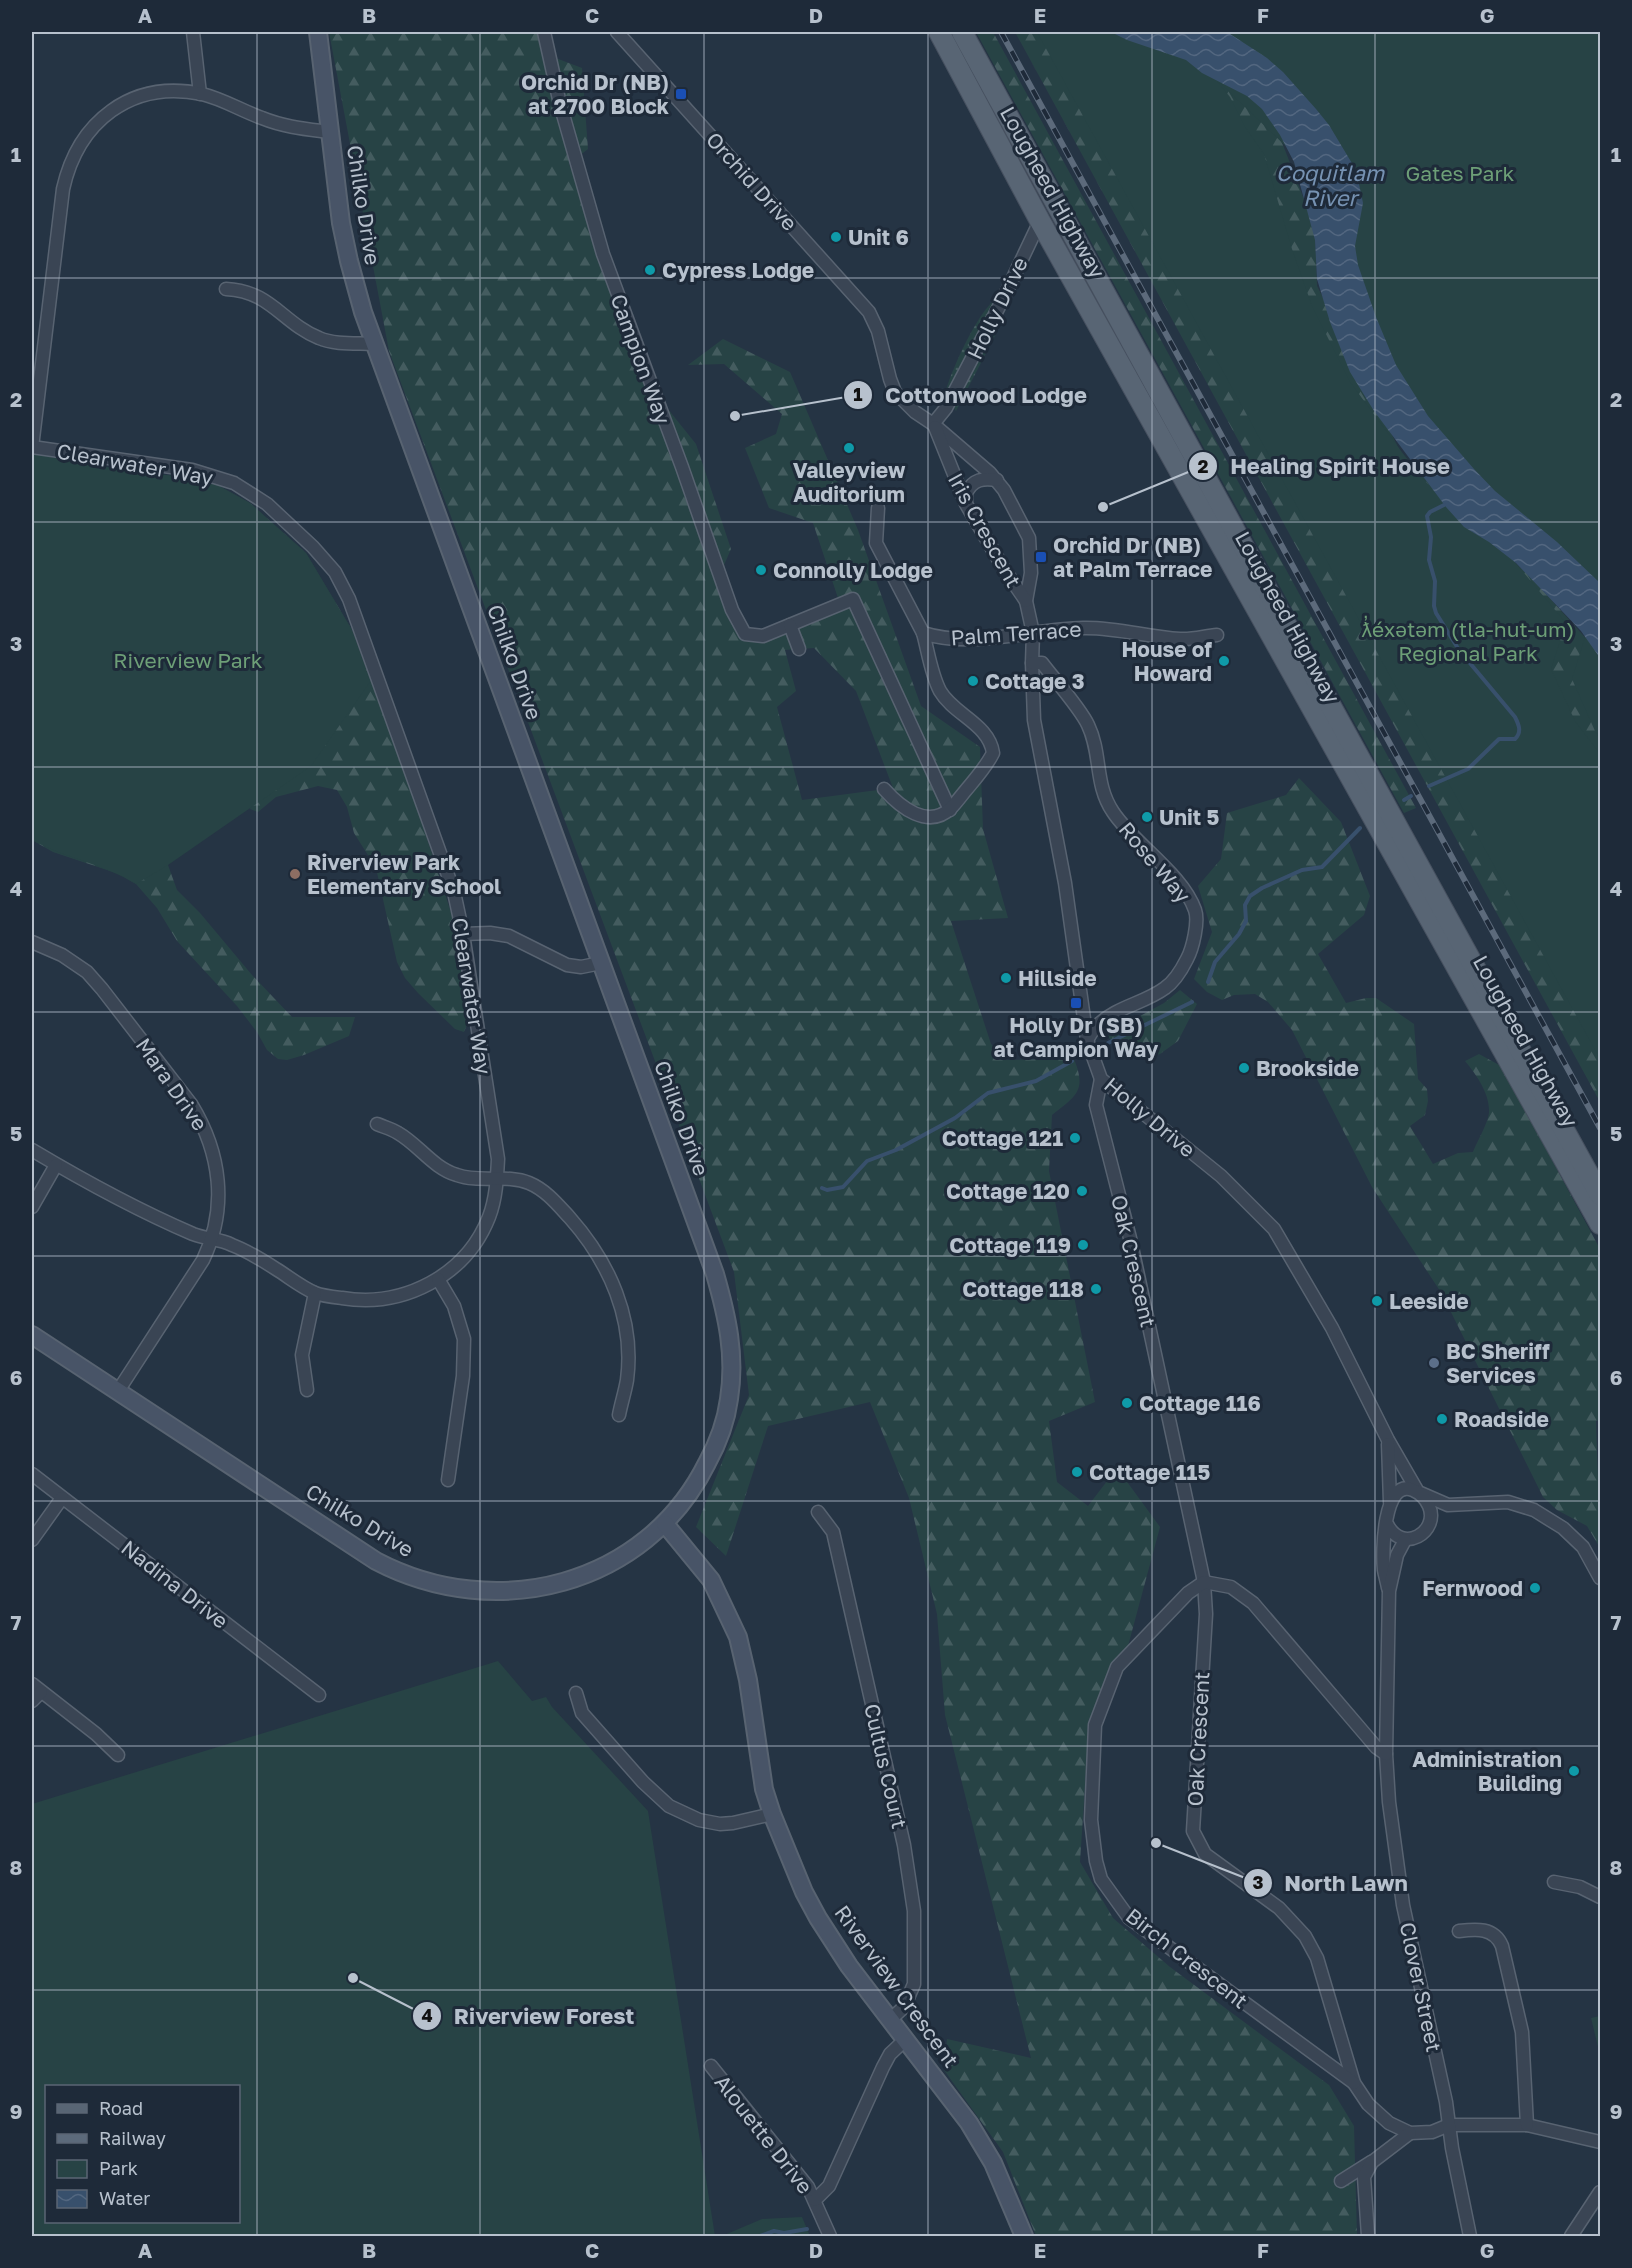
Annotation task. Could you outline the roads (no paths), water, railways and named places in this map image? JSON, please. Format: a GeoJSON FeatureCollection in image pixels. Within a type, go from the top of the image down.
{"type":"FeatureCollection","features":[{"type":"Feature","properties":{"kind":"main road","name":"Lougheed Highway"},"geometry":{"type":"LineString","coordinates":[[939,32],[1040,222],[1600,1224]]}},
{"type":"Feature","properties":{"kind":"main road","name":"Lougheed Highway"},"geometry":{"type":"LineString","coordinates":[[963,32],[1600,1195]]}},
{"type":"Feature","properties":{"kind":"street"},"geometry":{"type":"LineString","coordinates":[[194,32],[200,94]]}},
{"type":"Feature","properties":{"kind":"street","name":"Chilko Drive"},"geometry":{"type":"LineString","coordinates":[[32,1335],[364,1554],[389,1568],[433,1584],[454,1588],[489,1592],[516,1591],[556,1584],[590,1573],[615,1561],[639,1546],[665,1524],[688,1497],[701,1477],[719,1439],[730,1388],[732,1355],[730,1330],[715,1274],[374,344],[349,261],[341,223],[318,32]]}},
{"type":"Feature","properties":{"kind":"street","name":"Campion Way"},"geometry":{"type":"LineString","coordinates":[[544,32],[561,104],[603,254],[732,610],[745,634],[763,636],[853,599],[950,810]]}},
{"type":"Feature","properties":{"kind":"street","name":"Orchid Drive"},"geometry":{"type":"LineString","coordinates":[[617,32],[869,312],[878,331],[895,392],[915,412],[933,424]]}},
{"type":"Feature","properties":{"kind":"street"},"geometry":{"type":"LineString","coordinates":[[32,447],[63,189],[71,159],[90,129],[106,114],[128,100],[162,92],[178,91],[200,94],[281,125],[329,132]]}},
{"type":"Feature","properties":{"kind":"street","name":"Holly Drive"},"geometry":{"type":"LineString","coordinates":[[933,424],[946,408],[1040,222]]}},
{"type":"Feature","properties":{"kind":"street"},"geometry":{"type":"LineString","coordinates":[[226,289],[247,292],[259,297],[318,338],[334,342],[374,344]]}},
{"type":"Feature","properties":{"kind":"street","name":"Iris Crescent"},"geometry":{"type":"LineString","coordinates":[[933,424],[997,480],[1029,538],[1030,573],[1026,601],[1033,633]]}},
{"type":"Feature","properties":{"kind":"street","name":"Iris Crescent"},"geometry":{"type":"LineString","coordinates":[[933,424],[966,504],[1004,569],[1026,601]]}},
{"type":"Feature","properties":{"kind":"street","name":"Clearwater Way"},"geometry":{"type":"LineString","coordinates":[[32,447],[192,470],[222,478],[255,494],[329,564],[349,599],[454,892],[496,1137],[494,1203],[478,1239],[463,1259],[438,1279],[413,1291],[381,1299],[358,1300],[315,1293],[244,1250],[194,1234],[127,1204],[32,1150]]}},
{"type":"Feature","properties":{"kind":"street"},"geometry":{"type":"LineString","coordinates":[[966,504],[966,493],[975,481],[986,478],[997,480]]}},
{"type":"Feature","properties":{"kind":"street"},"geometry":{"type":"LineString","coordinates":[[878,508],[875,526],[876,543],[923,633]]}},
{"type":"Feature","properties":{"kind":"street"},"geometry":{"type":"LineString","coordinates":[[1004,569],[1013,574],[1021,570],[1029,557]]}},
{"type":"Feature","properties":{"kind":"street"},"geometry":{"type":"LineString","coordinates":[[790,625],[799,649]]}},
{"type":"Feature","properties":{"kind":"street","name":"Palm Terrace"},"geometry":{"type":"LineString","coordinates":[[923,633],[938,638],[961,638],[1082,628],[1114,629],[1181,639],[1216,635]]}},
{"type":"Feature","properties":{"kind":"street","name":"Palm Terrace"},"geometry":{"type":"LineString","coordinates":[[923,633],[941,692],[988,736],[992,744],[993,753],[986,767],[950,810]]}},
{"type":"Feature","properties":{"kind":"street","name":"Holly Drive"},"geometry":{"type":"LineString","coordinates":[[1033,633],[1034,720],[1065,884],[1087,1040],[1101,1079],[1221,1176],[1274,1229],[1332,1328],[1388,1440],[1418,1492]]}},
{"type":"Feature","properties":{"kind":"street","name":"Rose Way"},"geometry":{"type":"LineString","coordinates":[[1032,663],[1042,663],[1088,724],[1096,752],[1101,789],[1114,814],[1182,887],[1196,911],[1194,938],[1189,956],[1178,975],[1167,987],[1097,1025],[1087,1040]]}},
{"type":"Feature","properties":{"kind":"street"},"geometry":{"type":"LineString","coordinates":[[884,789],[898,804],[925,818],[937,817],[950,810]]}},
{"type":"Feature","properties":{"kind":"street"},"geometry":{"type":"LineString","coordinates":[[463,934],[490,933],[508,936],[567,965],[581,967],[601,963]]}},
{"type":"Feature","properties":{"kind":"street","name":"Mara Drive"},"geometry":{"type":"LineString","coordinates":[[32,942],[72,960],[94,980],[200,1117],[212,1147],[217,1170],[218,1202],[212,1239],[203,1260],[117,1391]]}},
{"type":"Feature","properties":{"kind":"street","name":"Oak Crescent"},"geometry":{"type":"LineString","coordinates":[[1101,1079],[1096,1105],[1130,1238],[1204,1582],[1206,1614],[1193,1831],[1205,1854],[1279,1908],[1305,1936],[1317,1958],[1354,2083],[1368,2104],[1389,2123],[1410,2133]]}},
{"type":"Feature","properties":{"kind":"street"},"geometry":{"type":"LineString","coordinates":[[377,1124],[398,1133],[447,1171],[464,1177],[522,1181],[543,1191],[588,1238],[609,1272],[621,1309],[628,1359],[627,1380],[619,1415]]}},
{"type":"Feature","properties":{"kind":"street"},"geometry":{"type":"LineString","coordinates":[[32,1207],[56,1165]]}},
{"type":"Feature","properties":{"kind":"street"},"geometry":{"type":"LineString","coordinates":[[438,1279],[454,1306],[464,1339],[463,1376],[448,1480]]}},
{"type":"Feature","properties":{"kind":"street"},"geometry":{"type":"LineString","coordinates":[[307,1390],[302,1354],[315,1293]]}},
{"type":"Feature","properties":{"kind":"street","name":"Holly Drive"},"geometry":{"type":"LineString","coordinates":[[1388,1440],[1390,1502]]}},
{"type":"Feature","properties":{"kind":"street","name":"Nadina Drive"},"geometry":{"type":"LineString","coordinates":[[32,1474],[319,1695]]}},
{"type":"Feature","properties":{"kind":"street"},"geometry":{"type":"LineString","coordinates":[[1448,1505],[1430,1521],[1421,1534],[1413,1539],[1405,1540],[1391,1532],[1387,1524],[1390,1502],[1401,1489],[1408,1488],[1448,1505],[1508,1502],[1548,1517],[1563,1528],[1583,1547],[1600,1578]]}},
{"type":"Feature","properties":{"kind":"street"},"geometry":{"type":"LineString","coordinates":[[1418,1492],[1429,1505],[1430,1521]]}},
{"type":"Feature","properties":{"kind":"street"},"geometry":{"type":"LineString","coordinates":[[32,1540],[62,1497]]}},
{"type":"Feature","properties":{"kind":"street","name":"Cultus Court"},"geometry":{"type":"LineString","coordinates":[[819,1512],[833,1532],[904,1845],[914,1911],[914,1984],[904,2007],[891,2019]]}},
{"type":"Feature","properties":{"kind":"street","name":"Riverview Crescent"},"geometry":{"type":"LineString","coordinates":[[665,1524],[711,1580],[738,1637],[748,1680],[760,1768],[772,1814],[789,1858],[818,1918],[849,1966],[954,2101],[981,2143],[1003,2185],[1024,2236]]}},
{"type":"Feature","properties":{"kind":"street","name":"Clover Street"},"geometry":{"type":"LineString","coordinates":[[1387,1524],[1384,1569],[1389,1591]]}},
{"type":"Feature","properties":{"kind":"street","name":"Clover Street"},"geometry":{"type":"LineString","coordinates":[[1405,1540],[1397,1556],[1389,1591],[1386,1754],[1395,1851],[1403,1905],[1446,2102],[1470,2236]]}},
{"type":"Feature","properties":{"kind":"street"},"geometry":{"type":"LineString","coordinates":[[1204,1582],[1231,1587],[1253,1603],[1376,1747],[1386,1754]]}},
{"type":"Feature","properties":{"kind":"street","name":"Birch Crescent"},"geometry":{"type":"LineString","coordinates":[[1204,1582],[1188,1593],[1117,1667],[1095,1725],[1091,1820],[1096,1861],[1101,1880],[1129,1918],[1354,2083]]}},
{"type":"Feature","properties":{"kind":"street"},"geometry":{"type":"LineString","coordinates":[[32,1701],[36,1688],[96,1734],[118,1755]]}},
{"type":"Feature","properties":{"kind":"street"},"geometry":{"type":"LineString","coordinates":[[576,1693],[582,1713],[643,1782],[669,1806],[699,1820],[720,1824],[772,1814]]}},
{"type":"Feature","properties":{"kind":"street"},"geometry":{"type":"LineString","coordinates":[[1554,1882],[1580,1887],[1600,1897]]}},
{"type":"Feature","properties":{"kind":"street"},"geometry":{"type":"LineString","coordinates":[[1458,1930],[1489,1931],[1496,1936],[1502,1946],[1522,2032],[1527,2125]]}},
{"type":"Feature","properties":{"kind":"street"},"geometry":{"type":"LineString","coordinates":[[815,2200],[829,2186],[890,2054],[906,2038]]}},
{"type":"Feature","properties":{"kind":"street","name":"Alouette Drive"},"geometry":{"type":"LineString","coordinates":[[711,2066],[801,2178],[815,2200],[830,2236]]}},
{"type":"Feature","properties":{"kind":"street"},"geometry":{"type":"LineString","coordinates":[[1341,2181],[1372,2162],[1410,2133],[1432,2132],[1449,2125],[1527,2125],[1600,2142]]}},
{"type":"Feature","properties":{"kind":"street"},"geometry":{"type":"LineString","coordinates":[[1368,2236],[1364,2177],[1372,2162]]}},
{"type":"Feature","properties":{"kind":"street"},"geometry":{"type":"LineString","coordinates":[[1571,2236],[1600,2192]]}},
{"type":"Feature","properties":{"kind":"water","name":"Coquitlam River"},"geometry":{"type":"Polygon","coordinates":[[[1111,32],[1227,32],[1267,58],[1283,72],[1329,125],[1353,165],[1359,184],[1363,203],[1355,246],[1358,265],[1396,365],[1428,416],[1474,469],[1495,491],[1557,542],[1600,583],[1600,658],[1581,631],[1516,563],[1489,542],[1464,527],[1446,507],[1374,411],[1350,372],[1330,322],[1317,279],[1315,240],[1294,162],[1280,135],[1262,109],[1247,96],[1202,73],[1186,60],[1127,40],[1111,32]]]}},
{"type":"Feature","properties":{"kind":"waterway"},"geometry":{"type":"LineString","coordinates":[[1429,786],[1468,769],[1499,739],[1515,739],[1519,731],[1515,717],[1459,650],[1436,613],[1435,581],[1429,560],[1431,537],[1427,516],[1444,505]]}},
{"type":"Feature","properties":{"kind":"waterway"},"geometry":{"type":"LineString","coordinates":[[1404,800],[1411,796]]}},
{"type":"Feature","properties":{"kind":"waterway"},"geometry":{"type":"LineString","coordinates":[[1208,982],[1215,962],[1239,934],[1246,921],[1245,905],[1250,896],[1302,870],[1322,867],[1360,828]]}},
{"type":"Feature","properties":{"kind":"waterway"},"geometry":{"type":"LineString","coordinates":[[1108,1043],[1192,1002]]}},
{"type":"Feature","properties":{"kind":"waterway"},"geometry":{"type":"LineString","coordinates":[[822,1188],[827,1190],[843,1187],[867,1161],[896,1150],[955,1118],[988,1093],[1036,1081],[1072,1061]]}},
{"type":"Feature","properties":{"kind":"waterway"},"geometry":{"type":"LineString","coordinates":[[760,2236],[774,2231],[784,2233],[807,2229]]}},
{"type":"Feature","properties":{"kind":"railway"},"geometry":{"type":"LineString","coordinates":[[1001,32],[1600,1128]]}},
{"type":"Feature","properties":{"kind":"place","name":"Orchid Dr (NB) at 2700 Block"},"geometry":{"type":"Point","coordinates":[681,94]}},
{"type":"Feature","properties":{"kind":"place","name":"Unit 6"},"geometry":{"type":"Point","coordinates":[836,237]}},
{"type":"Feature","properties":{"kind":"place","name":"Cypress Lodge"},"geometry":{"type":"Point","coordinates":[650,270]}},
{"type":"Feature","properties":{"kind":"place","name":"Cottonwood Lodge"},"geometry":{"type":"Point","coordinates":[735,416]}},
{"type":"Feature","properties":{"kind":"place","name":"Valleyview Auditorium"},"geometry":{"type":"Point","coordinates":[849,448]}},
{"type":"Feature","properties":{"kind":"place","name":"Healing Spirit House"},"geometry":{"type":"Point","coordinates":[1103,507]}},
{"type":"Feature","properties":{"kind":"place","name":"Orchid Dr (NB) at Palm Terrace"},"geometry":{"type":"Point","coordinates":[1041,557]}},
{"type":"Feature","properties":{"kind":"place","name":"Connolly Lodge"},"geometry":{"type":"Point","coordinates":[761,570]}},
{"type":"Feature","properties":{"kind":"place","name":"House of Howard"},"geometry":{"type":"Point","coordinates":[1224,661]}},
{"type":"Feature","properties":{"kind":"place","name":"Cottage 3"},"geometry":{"type":"Point","coordinates":[973,681]}},
{"type":"Feature","properties":{"kind":"place","name":"Unit 5"},"geometry":{"type":"Point","coordinates":[1147,817]}},
{"type":"Feature","properties":{"kind":"place","name":"Riverview Park Elementary School"},"geometry":{"type":"Point","coordinates":[295,874]}},
{"type":"Feature","properties":{"kind":"place","name":"Hillside"},"geometry":{"type":"Point","coordinates":[1006,978]}},
{"type":"Feature","properties":{"kind":"place","name":"Holly Dr (SB) at Campion Way"},"geometry":{"type":"Point","coordinates":[1076,1003]}},
{"type":"Feature","properties":{"kind":"place","name":"Brookside"},"geometry":{"type":"Point","coordinates":[1244,1068]}},
{"type":"Feature","properties":{"kind":"place","name":"Cottage 121"},"geometry":{"type":"Point","coordinates":[1075,1138]}},
{"type":"Feature","properties":{"kind":"place","name":"Cottage 120"},"geometry":{"type":"Point","coordinates":[1082,1191]}},
{"type":"Feature","properties":{"kind":"place","name":"Cottage 119"},"geometry":{"type":"Point","coordinates":[1083,1245]}},
{"type":"Feature","properties":{"kind":"place","name":"Cottage 118"},"geometry":{"type":"Point","coordinates":[1096,1289]}},
{"type":"Feature","properties":{"kind":"place","name":"Leeside"},"geometry":{"type":"Point","coordinates":[1377,1301]}},
{"type":"Feature","properties":{"kind":"place","name":"BC Sheriff Services"},"geometry":{"type":"Point","coordinates":[1434,1363]}},
{"type":"Feature","properties":{"kind":"place","name":"Cottage 116"},"geometry":{"type":"Point","coordinates":[1127,1403]}},
{"type":"Feature","properties":{"kind":"place","name":"Roadside"},"geometry":{"type":"Point","coordinates":[1442,1419]}},
{"type":"Feature","properties":{"kind":"place","name":"Cottage 115"},"geometry":{"type":"Point","coordinates":[1077,1472]}},
{"type":"Feature","properties":{"kind":"place","name":"Fernwood"},"geometry":{"type":"Point","coordinates":[1535,1588]}},
{"type":"Feature","properties":{"kind":"place","name":"Administration Building"},"geometry":{"type":"Point","coordinates":[1574,1771]}},
{"type":"Feature","properties":{"kind":"place","name":"North Lawn"},"geometry":{"type":"Point","coordinates":[1156,1843]}},
{"type":"Feature","properties":{"kind":"place","name":"Riverview Forest"},"geometry":{"type":"Point","coordinates":[353,1978]}},
{"type":"Feature","properties":{"kind":"park label","name":"Gates Park"},"geometry":{"type":"Point","coordinates":[1460,173]}},
{"type":"Feature","properties":{"kind":"park label","name":"ƛ̓éxətəm (tla-hut-um) Regional Park"},"geometry":{"type":"Point","coordinates":[1468,641]}},
{"type":"Feature","properties":{"kind":"park label","name":"Riverview Park"},"geometry":{"type":"Point","coordinates":[188,660]}}]}
